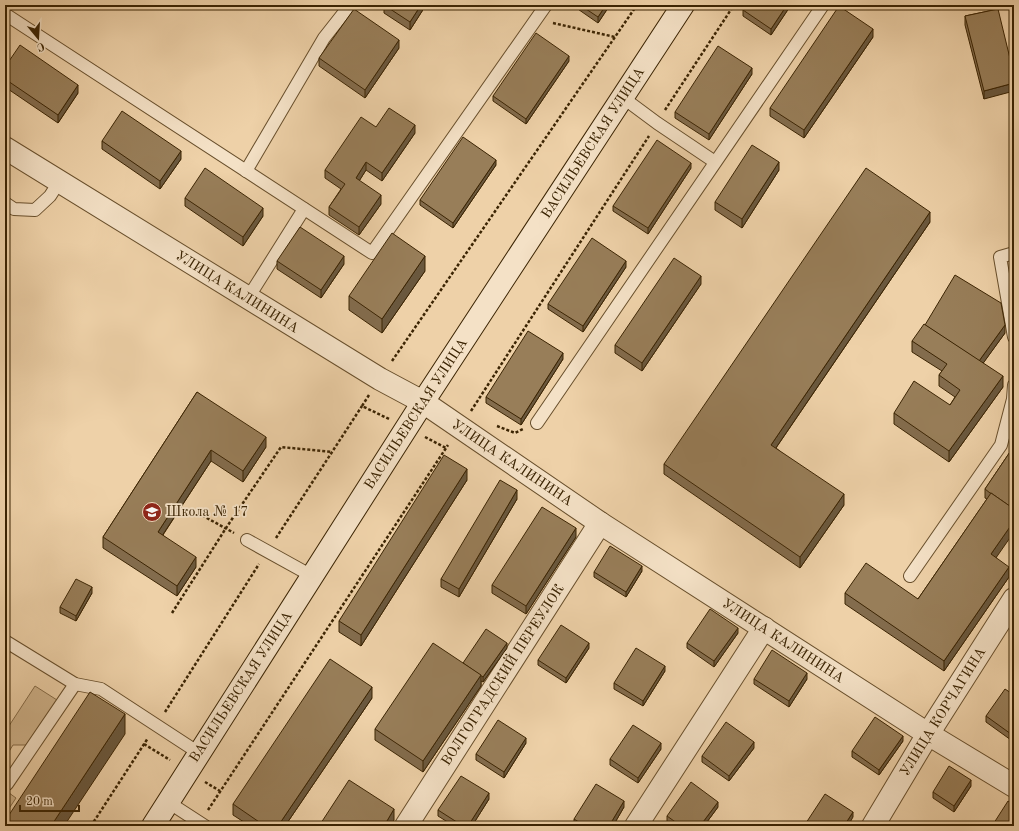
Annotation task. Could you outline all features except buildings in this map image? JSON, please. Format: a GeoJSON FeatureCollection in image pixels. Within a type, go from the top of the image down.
{"type":"FeatureCollection","features":[{"type":"Feature","properties":{"kind":"street","name":"ВАСИЛЬЕВСКАЯ УЛИЦА"},"geometry":{"type":"LineString","coordinates":[[153,826],[423,402],[683,5]]}},
{"type":"Feature","properties":{"kind":"street","name":"УЛИЦА КАЛИНИНА"},"geometry":{"type":"LineString","coordinates":[[5,148],[380,379],[423,402],[600,523],[928,734],[1014,786]]}},
{"type":"Feature","properties":{"kind":"street","name":"ВОЛГОГРАДСКИЙ ПЕРЕУЛОК"},"geometry":{"type":"LineString","coordinates":[[406,826],[600,523]]}},
{"type":"Feature","properties":{"kind":"street","name":"УЛИЦА КОРЧАГИНА"},"geometry":{"type":"LineString","coordinates":[[873,826],[928,734],[1014,599]]}},
{"type":"Feature","properties":{"kind":"street"},"geometry":{"type":"LineString","coordinates":[[636,826],[764,628]]}},
{"type":"Feature","properties":{"kind":"lane"},"geometry":{"type":"LineString","coordinates":[[246,170],[324,38],[350,5]]}},
{"type":"Feature","properties":{"kind":"lane"},"geometry":{"type":"LineString","coordinates":[[5,14],[372,253],[546,5]]}},
{"type":"Feature","properties":{"kind":"lane"},"geometry":{"type":"LineString","coordinates":[[537,423],[823,5]]}},
{"type":"Feature","properties":{"kind":"lane"},"geometry":{"type":"LineString","coordinates":[[622,97],[657,123],[715,162]]}},
{"type":"Feature","properties":{"kind":"lane"},"geometry":{"type":"LineString","coordinates":[[5,203],[14,209],[35,210],[50,196],[59,182]]}},
{"type":"Feature","properties":{"kind":"lane"},"geometry":{"type":"LineString","coordinates":[[248,298],[304,209]]}},
{"type":"Feature","properties":{"kind":"lane"},"geometry":{"type":"LineString","coordinates":[[1014,253],[1000,257],[1014,337]]}},
{"type":"Feature","properties":{"kind":"lane"},"geometry":{"type":"LineString","coordinates":[[910,576],[1001,445],[1013,399],[1014,384]]}},
{"type":"Feature","properties":{"kind":"lane"},"geometry":{"type":"LineString","coordinates":[[246,540],[312,576]]}},
{"type":"Feature","properties":{"kind":"lane"},"geometry":{"type":"LineString","coordinates":[[5,642],[75,684],[101,689],[199,754]]}},
{"type":"Feature","properties":{"kind":"lane"},"geometry":{"type":"LineString","coordinates":[[7,784],[75,684]]}},
{"type":"Feature","properties":{"kind":"lane"},"geometry":{"type":"LineString","coordinates":[[168,802],[202,824]]}},
{"type":"Feature","properties":{"kind":"path"},"geometry":{"type":"LineString","coordinates":[[91,826],[267,551],[362,406],[637,5]]}},
{"type":"Feature","properties":{"kind":"path"},"geometry":{"type":"LineString","coordinates":[[202,824],[734,5]]}},
{"type":"Feature","properties":{"kind":"path"},"geometry":{"type":"LineString","coordinates":[[536,19],[615,37]]}},
{"type":"Feature","properties":{"kind":"path"},"geometry":{"type":"LineString","coordinates":[[362,406],[446,448]]}},
{"type":"Feature","properties":{"kind":"path"},"geometry":{"type":"LineString","coordinates":[[496,425],[515,433],[537,423]]}},
{"type":"Feature","properties":{"kind":"path"},"geometry":{"type":"LineString","coordinates":[[172,613],[226,528],[281,447],[332,452]]}},
{"type":"Feature","properties":{"kind":"path"},"geometry":{"type":"LineString","coordinates":[[198,513],[246,540]]}},
{"type":"Feature","properties":{"kind":"shaded area"},"geometry":{"type":"Polygon","coordinates":[[[35,686],[57,700],[26,745],[13,745],[5,758],[5,732],[35,686]]]}},
{"type":"Feature","properties":{"kind":"shaded area"},"geometry":{"type":"Polygon","coordinates":[[[5,790],[16,798],[8,810],[5,808],[5,790]]]}},
{"type":"Feature","properties":{"kind":"place","name":"Школа № 17"},"geometry":{"type":"Point","coordinates":[152,512]}}]}
